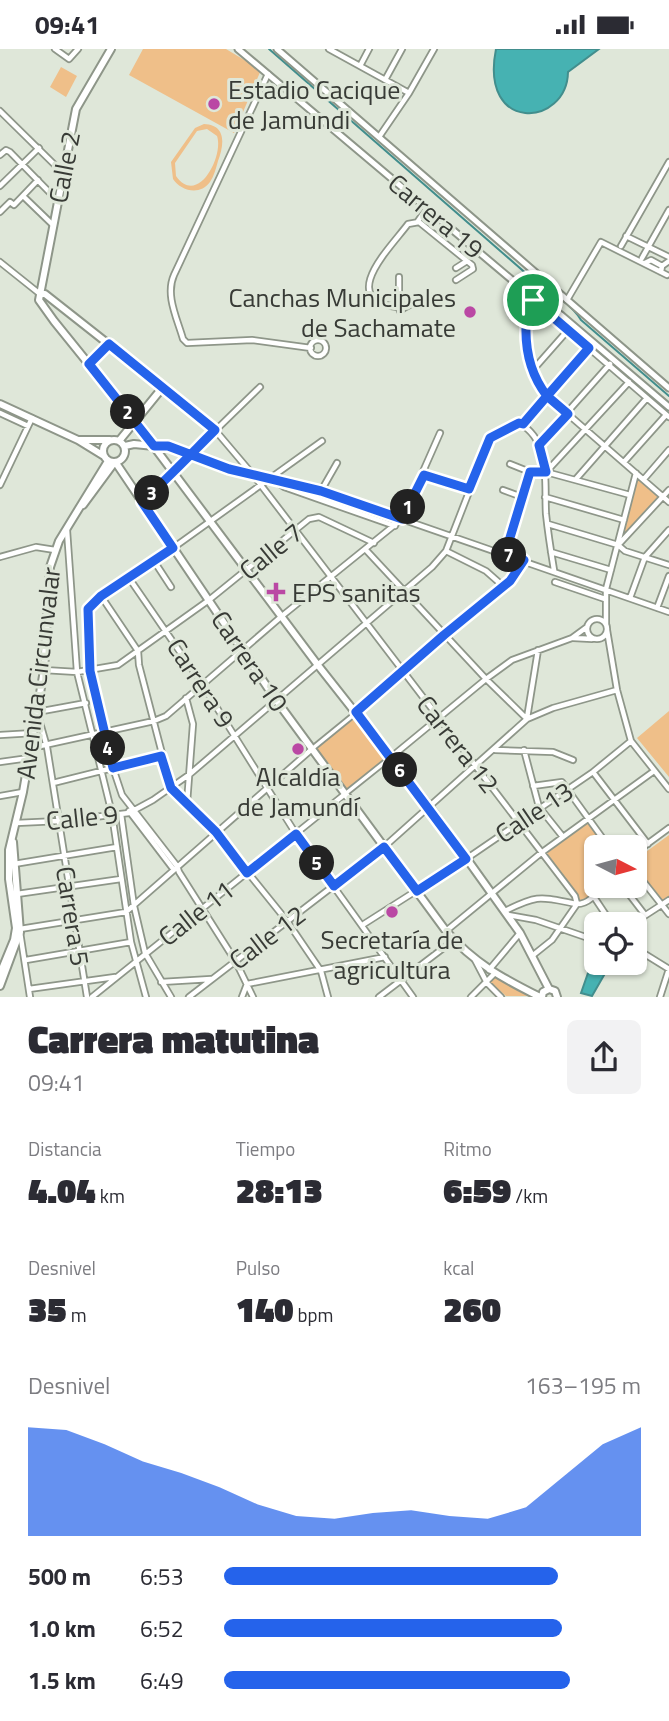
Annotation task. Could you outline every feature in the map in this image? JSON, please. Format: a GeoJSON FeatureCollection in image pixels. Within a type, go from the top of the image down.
{"type":"FeatureCollection","features":[{"type":"Feature","properties":{"kind":"main road","name":"Calle 2"},"geometry":{"type":"LineString","coordinates":[[40,294],[76,109],[111,49]]}},
{"type":"Feature","properties":{"kind":"main road","name":"Carrera 12"},"geometry":{"type":"LineString","coordinates":[[40,294],[45,294],[163,387]]}},
{"type":"Feature","properties":{"kind":"main road"},"geometry":{"type":"LineString","coordinates":[[40,294],[39,300],[54,321],[134,420],[317,664],[429,806],[507,913],[549,989],[559,996]]}},
{"type":"Feature","properties":{"kind":"main road"},"geometry":{"type":"LineString","coordinates":[[120,443],[105,445],[110,461],[124,457],[120,443],[134,420],[163,387]]}},
{"type":"Feature","properties":{"kind":"main road","name":"Carrera 10"},"geometry":{"type":"LineString","coordinates":[[0,404],[78,439],[110,461],[142,502],[276,700],[446,931],[491,972],[541,996]]}},
{"type":"Feature","properties":{"kind":"main road","name":"Carrera 10"},"geometry":{"type":"LineString","coordinates":[[78,439],[154,446]]}},
{"type":"Feature","properties":{"kind":"main road","name":"Avenida Circunvalar"},"geometry":{"type":"LineString","coordinates":[[0,974],[16,928],[9,879],[9,850],[23,792],[44,670],[48,577],[55,550],[110,461]]}},
{"type":"Feature","properties":{"kind":"main road","name":"Avenida Circunvalar"},"geometry":{"type":"LineString","coordinates":[[0,986],[20,931],[12,841]]}},
{"type":"Feature","properties":{"kind":"main road"},"geometry":{"type":"LineString","coordinates":[[541,996],[549,989]]}},
{"type":"Feature","properties":{"kind":"street"},"geometry":{"type":"LineString","coordinates":[[55,49],[69,59],[78,49]]}},
{"type":"Feature","properties":{"kind":"street","name":"Carrera 19"},"geometry":{"type":"LineString","coordinates":[[238,49],[536,300],[669,407]]}},
{"type":"Feature","properties":{"kind":"street","name":"Carrera 19"},"geometry":{"type":"LineString","coordinates":[[277,49],[669,388]]}},
{"type":"Feature","properties":{"kind":"street"},"geometry":{"type":"LineString","coordinates":[[329,49],[409,93]]}},
{"type":"Feature","properties":{"kind":"street"},"geometry":{"type":"LineString","coordinates":[[360,66],[369,49]]}},
{"type":"Feature","properties":{"kind":"street"},"geometry":{"type":"LineString","coordinates":[[385,80],[402,49]]}},
{"type":"Feature","properties":{"kind":"street"},"geometry":{"type":"LineString","coordinates":[[379,137],[409,93],[434,49]]}},
{"type":"Feature","properties":{"kind":"street"},"geometry":{"type":"LineString","coordinates":[[268,73],[170,283],[170,295],[183,338],[187,343],[259,340],[310,348]]}},
{"type":"Feature","properties":{"kind":"street"},"geometry":{"type":"LineString","coordinates":[[0,111],[63,173]]}},
{"type":"Feature","properties":{"kind":"street"},"geometry":{"type":"LineString","coordinates":[[0,186],[39,148]]}},
{"type":"Feature","properties":{"kind":"street"},"geometry":{"type":"LineString","coordinates":[[0,155],[6,150],[58,201]]}},
{"type":"Feature","properties":{"kind":"street"},"geometry":{"type":"LineString","coordinates":[[621,246],[669,162]]}},
{"type":"Feature","properties":{"kind":"street"},"geometry":{"type":"LineString","coordinates":[[0,212],[23,196],[38,180]]}},
{"type":"Feature","properties":{"kind":"street"},"geometry":{"type":"LineString","coordinates":[[23,196],[53,225]]}},
{"type":"Feature","properties":{"kind":"street"},"geometry":{"type":"LineString","coordinates":[[427,208],[418,223],[408,225],[369,277],[369,289],[373,297],[387,306],[400,307],[428,295]]}},
{"type":"Feature","properties":{"kind":"street"},"geometry":{"type":"LineString","coordinates":[[643,261],[669,210]]}},
{"type":"Feature","properties":{"kind":"street"},"geometry":{"type":"LineString","coordinates":[[418,223],[467,261],[473,269],[456,280]]}},
{"type":"Feature","properties":{"kind":"street"},"geometry":{"type":"LineString","coordinates":[[626,236],[669,258],[662,269]]}},
{"type":"Feature","properties":{"kind":"street"},"geometry":{"type":"LineString","coordinates":[[567,300],[601,242],[662,269]]}},
{"type":"Feature","properties":{"kind":"street"},"geometry":{"type":"LineString","coordinates":[[643,261],[656,260],[662,253]]}},
{"type":"Feature","properties":{"kind":"street"},"geometry":{"type":"LineString","coordinates":[[656,260],[667,275]]}},
{"type":"Feature","properties":{"kind":"street"},"geometry":{"type":"LineString","coordinates":[[456,268],[467,261]]}},
{"type":"Feature","properties":{"kind":"street"},"geometry":{"type":"LineString","coordinates":[[0,262],[40,294]]}},
{"type":"Feature","properties":{"kind":"street"},"geometry":{"type":"LineString","coordinates":[[399,277],[400,307]]}},
{"type":"Feature","properties":{"kind":"street"},"geometry":{"type":"LineString","coordinates":[[512,280],[527,313]]}},
{"type":"Feature","properties":{"kind":"street"},"geometry":{"type":"LineString","coordinates":[[536,300],[528,305],[526,345],[532,371],[547,396],[669,502]]}},
{"type":"Feature","properties":{"kind":"street","name":"Carrera 19"},"geometry":{"type":"LineString","coordinates":[[536,300],[668,416]]}},
{"type":"Feature","properties":{"kind":"street"},"geometry":{"type":"LineString","coordinates":[[532,371],[569,330]]}},
{"type":"Feature","properties":{"kind":"street"},"geometry":{"type":"LineString","coordinates":[[89,364],[109,344]]}},
{"type":"Feature","properties":{"kind":"street","name":"Calle 9"},"geometry":{"type":"LineString","coordinates":[[15,823],[121,814],[171,788],[190,774],[432,567],[446,551],[490,438],[521,424],[589,348]]}},
{"type":"Feature","properties":{"kind":"street"},"geometry":{"type":"LineString","coordinates":[[620,365],[632,370],[637,363]]}},
{"type":"Feature","properties":{"kind":"street"},"geometry":{"type":"LineString","coordinates":[[539,445],[610,365]]}},
{"type":"Feature","properties":{"kind":"street"},"geometry":{"type":"LineString","coordinates":[[544,472],[629,382]]}},
{"type":"Feature","properties":{"kind":"street","name":"Carrera 12"},"geometry":{"type":"LineString","coordinates":[[163,387],[215,430],[254,476],[575,896],[577,904]]}},
{"type":"Feature","properties":{"kind":"street"},"geometry":{"type":"LineString","coordinates":[[142,502],[260,387]]}},
{"type":"Feature","properties":{"kind":"street"},"geometry":{"type":"LineString","coordinates":[[576,479],[647,398]]}},
{"type":"Feature","properties":{"kind":"street"},"geometry":{"type":"LineString","coordinates":[[0,412],[28,426]]}},
{"type":"Feature","properties":{"kind":"street"},"geometry":{"type":"LineString","coordinates":[[624,462],[668,416]]}},
{"type":"Feature","properties":{"kind":"street"},"geometry":{"type":"LineString","coordinates":[[0,485],[32,418]]}},
{"type":"Feature","properties":{"kind":"street"},"geometry":{"type":"LineString","coordinates":[[521,424],[539,445],[554,570]]}},
{"type":"Feature","properties":{"kind":"street"},"geometry":{"type":"LineString","coordinates":[[31,748],[47,747],[166,716],[402,519],[424,475],[440,433]]}},
{"type":"Feature","properties":{"kind":"street"},"geometry":{"type":"LineString","coordinates":[[253,996],[236,962],[203,909],[122,795],[90,671],[88,609],[101,596],[322,441]]}},
{"type":"Feature","properties":{"kind":"street","name":"Carrera 10"},"geometry":{"type":"LineString","coordinates":[[154,446],[168,446],[229,469],[271,479]]}},
{"type":"Feature","properties":{"kind":"street"},"geometry":{"type":"LineString","coordinates":[[644,479],[669,450]]}},
{"type":"Feature","properties":{"kind":"street"},"geometry":{"type":"LineString","coordinates":[[321,491],[337,463]]}},
{"type":"Feature","properties":{"kind":"street"},"geometry":{"type":"LineString","coordinates":[[510,464],[630,495]]}},
{"type":"Feature","properties":{"kind":"street"},"geometry":{"type":"LineString","coordinates":[[505,554],[533,472]]}},
{"type":"Feature","properties":{"kind":"street"},"geometry":{"type":"LineString","coordinates":[[636,473],[606,589],[606,624],[617,690],[631,741],[669,789]]}},
{"type":"Feature","properties":{"kind":"street"},"geometry":{"type":"LineString","coordinates":[[424,475],[469,489]]}},
{"type":"Feature","properties":{"kind":"street"},"geometry":{"type":"LineString","coordinates":[[271,479],[321,491],[669,612]]}},
{"type":"Feature","properties":{"kind":"street"},"geometry":{"type":"LineString","coordinates":[[271,479],[284,487],[395,526]]}},
{"type":"Feature","properties":{"kind":"street"},"geometry":{"type":"LineString","coordinates":[[618,545],[669,490]]}},
{"type":"Feature","properties":{"kind":"street"},"geometry":{"type":"LineString","coordinates":[[503,491],[523,497]]}},
{"type":"Feature","properties":{"kind":"street"},"geometry":{"type":"LineString","coordinates":[[545,498],[624,520]]}},
{"type":"Feature","properties":{"kind":"street","name":"Calle 7"},"geometry":{"type":"LineString","coordinates":[[44,670],[77,672],[118,665],[209,600],[294,530],[315,517],[374,543]]}},
{"type":"Feature","properties":{"kind":"street"},"geometry":{"type":"LineString","coordinates":[[547,524],[618,545],[625,551],[669,565]]}},
{"type":"Feature","properties":{"kind":"street"},"geometry":{"type":"LineString","coordinates":[[67,528],[77,672],[112,814],[131,943],[146,996]]}},
{"type":"Feature","properties":{"kind":"street"},"geometry":{"type":"LineString","coordinates":[[630,598],[645,557],[669,530]]}},
{"type":"Feature","properties":{"kind":"street"},"geometry":{"type":"LineString","coordinates":[[0,557],[36,547],[55,550]]}},
{"type":"Feature","properties":{"kind":"street"},"geometry":{"type":"LineString","coordinates":[[366,550],[444,635],[527,719]]}},
{"type":"Feature","properties":{"kind":"street"},"geometry":{"type":"LineString","coordinates":[[446,551],[486,571],[503,586]]}},
{"type":"Feature","properties":{"kind":"street"},"geometry":{"type":"LineString","coordinates":[[551,552],[611,570]]}},
{"type":"Feature","properties":{"kind":"street"},"geometry":{"type":"LineString","coordinates":[[20,931],[126,912],[515,576],[524,560]]}},
{"type":"Feature","properties":{"kind":"street"},"geometry":{"type":"LineString","coordinates":[[154,561],[171,587]]}},
{"type":"Feature","properties":{"kind":"street"},"geometry":{"type":"LineString","coordinates":[[657,608],[669,576]]}},
{"type":"Feature","properties":{"kind":"street","name":"Carrera 9"},"geometry":{"type":"LineString","coordinates":[[130,578],[202,684],[296,834],[413,996]]}},
{"type":"Feature","properties":{"kind":"street"},"geometry":{"type":"LineString","coordinates":[[555,582],[605,599]]}},
{"type":"Feature","properties":{"kind":"street"},"geometry":{"type":"LineString","coordinates":[[101,596],[138,651],[139,665],[171,788],[216,832],[287,921],[321,971],[328,996]]}},
{"type":"Feature","properties":{"kind":"street"},"geometry":{"type":"LineString","coordinates":[[605,606],[587,627],[587,633],[610,649]]}},
{"type":"Feature","properties":{"kind":"street"},"geometry":{"type":"LineString","coordinates":[[594,619],[601,619],[606,624]]}},
{"type":"Feature","properties":{"kind":"street","name":"Calle 11"},"geometry":{"type":"LineString","coordinates":[[90,996],[203,909],[486,679],[512,660],[572,638],[587,627]]}},
{"type":"Feature","properties":{"kind":"street"},"geometry":{"type":"LineString","coordinates":[[598,640],[604,637],[607,630]]}},
{"type":"Feature","properties":{"kind":"street","name":"Calle 11"},"geometry":{"type":"LineString","coordinates":[[572,638],[592,639]]}},
{"type":"Feature","properties":{"kind":"street"},"geometry":{"type":"LineString","coordinates":[[527,719],[538,650]]}},
{"type":"Feature","properties":{"kind":"street","name":"Calle 12"},"geometry":{"type":"LineString","coordinates":[[189,996],[384,847],[477,767],[527,719],[553,708],[617,690]]}},
{"type":"Feature","properties":{"kind":"street"},"geometry":{"type":"LineString","coordinates":[[186,698],[193,724],[187,803]]}},
{"type":"Feature","properties":{"kind":"street"},"geometry":{"type":"LineString","coordinates":[[37,712],[86,703]]}},
{"type":"Feature","properties":{"kind":"street","name":"Carrera 5"},"geometry":{"type":"LineString","coordinates":[[37,712],[47,747],[83,981],[90,996]]}},
{"type":"Feature","properties":{"kind":"street"},"geometry":{"type":"LineString","coordinates":[[0,735],[34,733]]}},
{"type":"Feature","properties":{"kind":"street","name":"Calle 13"},"geometry":{"type":"LineString","coordinates":[[363,925],[593,772],[631,741]]}},
{"type":"Feature","properties":{"kind":"street"},"geometry":{"type":"LineString","coordinates":[[494,750],[553,752],[573,759]]}},
{"type":"Feature","properties":{"kind":"street"},"geometry":{"type":"LineString","coordinates":[[523,750],[539,807],[563,837]]}},
{"type":"Feature","properties":{"kind":"street"},"geometry":{"type":"LineString","coordinates":[[53,783],[161,756]]}},
{"type":"Feature","properties":{"kind":"street"},"geometry":{"type":"LineString","coordinates":[[0,762],[29,757]]}},
{"type":"Feature","properties":{"kind":"street"},"geometry":{"type":"LineString","coordinates":[[446,931],[541,853],[654,771]]}},
{"type":"Feature","properties":{"kind":"street"},"geometry":{"type":"LineString","coordinates":[[593,772],[641,835]]}},
{"type":"Feature","properties":{"kind":"street"},"geometry":{"type":"LineString","coordinates":[[533,786],[562,782],[600,835]]}},
{"type":"Feature","properties":{"kind":"street"},"geometry":{"type":"LineString","coordinates":[[0,796],[23,792]]}},
{"type":"Feature","properties":{"kind":"street"},"geometry":{"type":"LineString","coordinates":[[121,814],[134,906],[145,953],[171,996]]}},
{"type":"Feature","properties":{"kind":"street"},"geometry":{"type":"LineString","coordinates":[[648,844],[669,828]]}},
{"type":"Feature","properties":{"kind":"street"},"geometry":{"type":"LineString","coordinates":[[14,864],[117,847]]}},
{"type":"Feature","properties":{"kind":"street"},"geometry":{"type":"LineString","coordinates":[[17,894],[121,879]]}},
{"type":"Feature","properties":{"kind":"street"},"geometry":{"type":"LineString","coordinates":[[648,887],[669,914]]}},
{"type":"Feature","properties":{"kind":"street"},"geometry":{"type":"LineString","coordinates":[[507,913],[528,899],[538,897],[577,904],[591,898]]}},
{"type":"Feature","properties":{"kind":"street"},"geometry":{"type":"LineString","coordinates":[[632,898],[643,912]]}},
{"type":"Feature","properties":{"kind":"street"},"geometry":{"type":"LineString","coordinates":[[647,914],[669,900]]}},
{"type":"Feature","properties":{"kind":"street"},"geometry":{"type":"LineString","coordinates":[[532,956],[552,940],[577,904]]}},
{"type":"Feature","properties":{"kind":"street"},"geometry":{"type":"LineString","coordinates":[[507,913],[584,936]]}},
{"type":"Feature","properties":{"kind":"street","name":"Carrera 5"},"geometry":{"type":"LineString","coordinates":[[20,931],[30,996]]}},
{"type":"Feature","properties":{"kind":"street"},"geometry":{"type":"LineString","coordinates":[[471,996],[487,983],[491,972],[520,933]]}},
{"type":"Feature","properties":{"kind":"street"},"geometry":{"type":"LineString","coordinates":[[379,996],[454,940]]}},
{"type":"Feature","properties":{"kind":"street"},"geometry":{"type":"LineString","coordinates":[[26,960],[131,943]]}},
{"type":"Feature","properties":{"kind":"street"},"geometry":{"type":"LineString","coordinates":[[647,955],[669,969],[660,996]]}},
{"type":"Feature","properties":{"kind":"street"},"geometry":{"type":"LineString","coordinates":[[247,984],[385,957]]}},
{"type":"Feature","properties":{"kind":"street"},"geometry":{"type":"LineString","coordinates":[[475,960],[487,983],[500,996]]}},
{"type":"Feature","properties":{"kind":"street"},"geometry":{"type":"LineString","coordinates":[[29,989],[116,977]]}},
{"type":"Feature","properties":{"kind":"street"},"geometry":{"type":"LineString","coordinates":[[161,982],[212,979]]}},
{"type":"Feature","properties":{"kind":"street"},"geometry":{"type":"LineString","coordinates":[[242,996],[247,984]]}},
{"type":"Feature","properties":{"kind":"street"},"geometry":{"type":"LineString","coordinates":[[662,990],[669,984]]}},
{"type":"Feature","properties":{"kind":"shaded area","name":"Estadio Cacique de Jamundi"},"geometry":{"type":"Polygon","coordinates":[[[143,49],[226,49],[261,70],[234,133],[129,75],[143,49]]]}},
{"type":"Feature","properties":{"kind":"shaded area"},"geometry":{"type":"Polygon","coordinates":[[[61,67],[77,76],[66,97],[50,87],[61,67]]]}},
{"type":"Feature","properties":{"kind":"shaded area"},"geometry":{"type":"Polygon","coordinates":[[[204,124],[217,128],[222,143],[210,182],[201,189],[191,190],[181,187],[173,179],[171,162],[195,128],[204,124]],[[207,129],[197,131],[175,163],[176,176],[184,184],[193,186],[207,175],[217,155],[217,136],[207,129]]]}},
{"type":"Feature","properties":{"kind":"shaded area"},"geometry":{"type":"Polygon","coordinates":[[[636,473],[663,497],[618,545],[636,473]]]}},
{"type":"Feature","properties":{"kind":"shaded area"},"geometry":{"type":"Polygon","coordinates":[[[669,711],[669,777],[637,738],[669,711]]]}},
{"type":"Feature","properties":{"kind":"shaded area"},"geometry":{"type":"Polygon","coordinates":[[[356,712],[390,758],[345,794],[312,749],[356,712]]]}},
{"type":"Feature","properties":{"kind":"shaded area"},"geometry":{"type":"Polygon","coordinates":[[[590,821],[599,835],[584,835],[584,898],[591,898],[582,903],[547,853],[590,821]]]}},
{"type":"Feature","properties":{"kind":"shaded area"},"geometry":{"type":"Polygon","coordinates":[[[669,835],[669,899],[663,904],[648,885],[648,850],[669,835]]]}},
{"type":"Feature","properties":{"kind":"shaded area"},"geometry":{"type":"Polygon","coordinates":[[[494,977],[535,996],[506,996],[489,981],[494,977]]]}},
{"type":"Feature","properties":{"kind":"water"},"geometry":{"type":"Polygon","coordinates":[[[496,49],[599,49],[568,72],[564,90],[554,104],[540,111],[525,113],[511,108],[500,96],[494,77],[496,49]]]}},
{"type":"Feature","properties":{"kind":"water"},"geometry":{"type":"Polygon","coordinates":[[[587,975],[604,975],[592,996],[581,993],[587,975]]]}},
{"type":"Feature","properties":{"kind":"waterway"},"geometry":{"type":"LineString","coordinates":[[269,49],[537,283],[561,299],[581,320],[669,396]]}},
{"type":"Feature","properties":{"kind":"place","name":"Estadio Cacique de Jamundi"},"geometry":{"type":"Point","coordinates":[214,104]}},
{"type":"Feature","properties":{"kind":"place","name":"Canchas Municipales de Sachamate"},"geometry":{"type":"Point","coordinates":[470,312]}},
{"type":"Feature","properties":{"kind":"place","name":"EPS sanitas"},"geometry":{"type":"Point","coordinates":[276,592]}},
{"type":"Feature","properties":{"kind":"place","name":"Alcaldía de Jamundí"},"geometry":{"type":"Point","coordinates":[298,749]}},
{"type":"Feature","properties":{"kind":"place","name":"Secretaría de agricultura"},"geometry":{"type":"Point","coordinates":[392,912]}},
{"type":"Feature","properties":{"kind":"route"},"geometry":{"type":"LineString","coordinates":[[533,300],[528,305],[526,345],[529,364],[547,396],[523,424],[519,423],[490,438],[469,489],[424,475],[402,519],[321,491],[229,469],[191,454],[168,446],[154,446],[89,364],[109,344],[215,430],[191,454],[174,472],[142,502],[173,548],[101,596],[88,609],[86,615],[90,671],[113,768],[161,756],[171,788],[216,832],[247,873],[296,834],[334,886],[384,847],[417,891],[466,859],[429,806],[356,712],[510,581],[524,560],[505,554],[530,472],[546,472],[539,445],[568,414],[547,396],[589,348],[533,300]]}}]}
